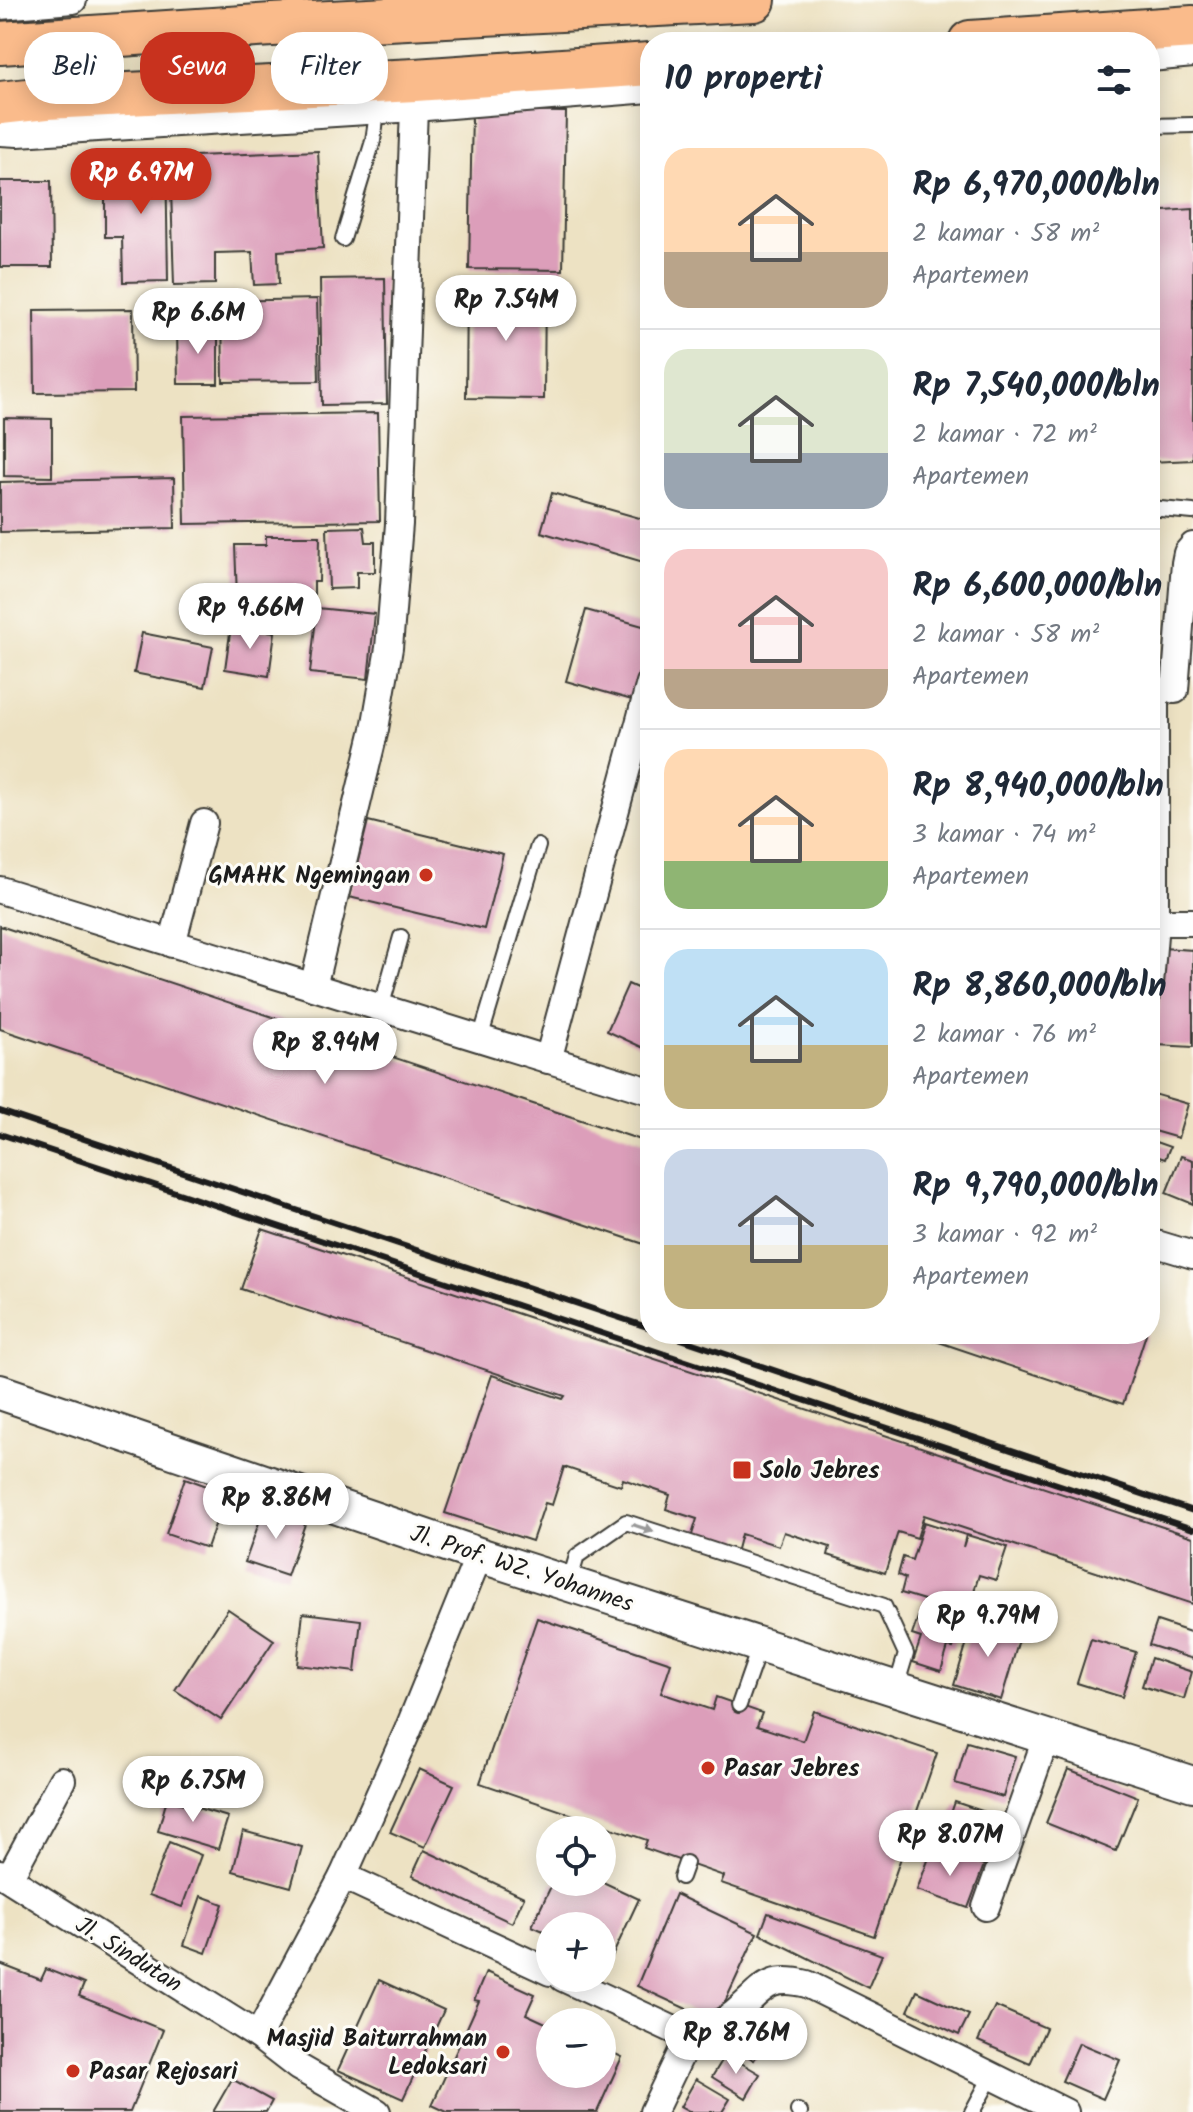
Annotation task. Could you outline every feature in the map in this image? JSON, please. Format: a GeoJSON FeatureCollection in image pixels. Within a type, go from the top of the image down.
{"type":"FeatureCollection","features":[{"type":"Feature","properties":{"kind":"main road"},"geometry":{"type":"LineString","coordinates":[[5,14],[272,18],[754,0]]}},
{"type":"Feature","properties":{"kind":"main road"},"geometry":{"type":"LineString","coordinates":[[1148,32],[1193,27]]}},
{"type":"Feature","properties":{"kind":"main road"},"geometry":{"type":"LineString","coordinates":[[0,103],[46,98],[397,95],[586,81],[640,67]]}},
{"type":"Feature","properties":{"kind":"street"},"geometry":{"type":"LineString","coordinates":[[5,14],[73,0]]}},
{"type":"Feature","properties":{"kind":"street"},"geometry":{"type":"LineString","coordinates":[[1160,57],[1193,54]]}},
{"type":"Feature","properties":{"kind":"street"},"geometry":{"type":"LineString","coordinates":[[586,81],[640,88]]}},
{"type":"Feature","properties":{"kind":"street"},"geometry":{"type":"LineString","coordinates":[[0,132],[18,133],[397,95],[399,524],[389,648],[375,729],[313,987]]}},
{"type":"Feature","properties":{"kind":"street"},"geometry":{"type":"LineString","coordinates":[[1160,806],[1168,689],[1185,563],[1187,553],[1193,546]]}},
{"type":"Feature","properties":{"kind":"street"},"geometry":{"type":"LineString","coordinates":[[548,1060],[640,720]]}},
{"type":"Feature","properties":{"kind":"street"},"geometry":{"type":"LineString","coordinates":[[172,944],[204,823]]}},
{"type":"Feature","properties":{"kind":"street"},"geometry":{"type":"LineString","coordinates":[[0,890],[640,1088]]}},
{"type":"Feature","properties":{"kind":"street"},"geometry":{"type":"LineString","coordinates":[[1160,922],[1193,922]]}},
{"type":"Feature","properties":{"kind":"street"},"geometry":{"type":"LineString","coordinates":[[1160,1245],[1193,1255]]}},
{"type":"Feature","properties":{"kind":"street","name":"Jl. Prof. WZ. Yohannes"},"geometry":{"type":"LineString","coordinates":[[0,1392],[479,1555],[1193,1784]]}},
{"type":"Feature","properties":{"kind":"street"},"geometry":{"type":"LineString","coordinates":[[258,2036],[343,1876],[408,1730],[479,1555]]}},
{"type":"Feature","properties":{"kind":"street"},"geometry":{"type":"LineString","coordinates":[[986,1907],[1047,1736]]}},
{"type":"Feature","properties":{"kind":"street"},"geometry":{"type":"LineString","coordinates":[[4,1876],[62,1780]]}},
{"type":"Feature","properties":{"kind":"street","name":"Jl. Sindutan"},"geometry":{"type":"LineString","coordinates":[[4,1876],[258,2036],[298,2067],[377,2112]]}},
{"type":"Feature","properties":{"kind":"street"},"geometry":{"type":"LineString","coordinates":[[343,1876],[536,1966]]}},
{"type":"Feature","properties":{"kind":"street"},"geometry":{"type":"LineString","coordinates":[[653,2112],[689,2037],[723,2022],[768,1983],[793,1981],[807,1984],[1065,2112]]}},
{"type":"Feature","properties":{"kind":"street"},"geometry":{"type":"LineString","coordinates":[[593,1992],[689,2037]]}},
{"type":"Feature","properties":{"kind":"lane"},"geometry":{"type":"LineString","coordinates":[[343,239],[373,141],[397,95]]}},
{"type":"Feature","properties":{"kind":"lane"},"geometry":{"type":"LineString","coordinates":[[1160,126],[1193,125]]}},
{"type":"Feature","properties":{"kind":"lane"},"geometry":{"type":"LineString","coordinates":[[1160,509],[1193,512]]}},
{"type":"Feature","properties":{"kind":"lane"},"geometry":{"type":"LineString","coordinates":[[480,1039],[538,846]]}},
{"type":"Feature","properties":{"kind":"lane"},"geometry":{"type":"LineString","coordinates":[[381,1008],[401,937]]}},
{"type":"Feature","properties":{"kind":"lane"},"geometry":{"type":"LineString","coordinates":[[568,1583],[577,1556],[626,1522],[884,1606],[906,1654],[896,1687]]}},
{"type":"Feature","properties":{"kind":"lane"},"geometry":{"type":"LineString","coordinates":[[739,1705],[760,1644]]}},
{"type":"Feature","properties":{"kind":"lane"},"geometry":{"type":"LineString","coordinates":[[972,2112],[991,2077]]}},
{"type":"Feature","properties":{"kind":"building"},"geometry":{"type":"Polygon","coordinates":[[[472,111],[566,112],[563,270],[469,269],[472,111]]]}},
{"type":"Feature","properties":{"kind":"building"},"geometry":{"type":"Polygon","coordinates":[[[166,151],[168,281],[123,282],[122,237],[105,237],[105,187],[121,187],[121,152],[166,151]]]}},
{"type":"Feature","properties":{"kind":"building"},"geometry":{"type":"Polygon","coordinates":[[[318,151],[323,248],[278,251],[279,284],[254,285],[252,252],[215,253],[215,284],[174,285],[170,157],[318,151]]]}},
{"type":"Feature","properties":{"kind":"building"},"geometry":{"type":"Polygon","coordinates":[[[0,181],[51,181],[52,267],[0,267],[0,181]]]}},
{"type":"Feature","properties":{"kind":"building"},"geometry":{"type":"Polygon","coordinates":[[[1193,209],[1193,460],[1160,462],[1160,211],[1193,209]]]}},
{"type":"Feature","properties":{"kind":"building"},"geometry":{"type":"Polygon","coordinates":[[[385,278],[387,404],[322,405],[320,279],[385,278]]]}},
{"type":"Feature","properties":{"kind":"building"},"geometry":{"type":"Polygon","coordinates":[[[467,287],[545,287],[544,399],[466,398],[467,287]]]}},
{"type":"Feature","properties":{"kind":"building"},"geometry":{"type":"Polygon","coordinates":[[[317,299],[319,381],[223,382],[222,301],[317,299]]]}},
{"type":"Feature","properties":{"kind":"building"},"geometry":{"type":"Polygon","coordinates":[[[133,309],[134,392],[35,393],[34,310],[133,309]]]}},
{"type":"Feature","properties":{"kind":"building"},"geometry":{"type":"Polygon","coordinates":[[[218,327],[218,384],[178,384],[177,328],[218,327]]]}},
{"type":"Feature","properties":{"kind":"building"},"geometry":{"type":"Polygon","coordinates":[[[378,413],[380,521],[185,524],[183,416],[378,413]]]}},
{"type":"Feature","properties":{"kind":"building"},"geometry":{"type":"Polygon","coordinates":[[[4,418],[52,419],[52,477],[4,476],[4,418]]]}},
{"type":"Feature","properties":{"kind":"building"},"geometry":{"type":"Polygon","coordinates":[[[174,478],[175,528],[0,532],[0,482],[174,478]]]}},
{"type":"Feature","properties":{"kind":"building"},"geometry":{"type":"Polygon","coordinates":[[[552,493],[640,518],[640,561],[541,532],[552,493]]]}},
{"type":"Feature","properties":{"kind":"building"},"geometry":{"type":"Polygon","coordinates":[[[364,527],[366,542],[375,542],[375,572],[357,572],[357,588],[329,589],[327,528],[364,527]]]}},
{"type":"Feature","properties":{"kind":"building"},"geometry":{"type":"Polygon","coordinates":[[[266,536],[320,536],[319,582],[314,582],[314,596],[278,597],[278,611],[254,611],[254,597],[237,597],[235,545],[266,545],[266,536]]]}},
{"type":"Feature","properties":{"kind":"building"},"geometry":{"type":"Polygon","coordinates":[[[317,608],[375,614],[368,679],[310,673],[317,608]]]}},
{"type":"Feature","properties":{"kind":"building"},"geometry":{"type":"Polygon","coordinates":[[[586,610],[640,625],[640,672],[632,700],[566,681],[586,610]]]}},
{"type":"Feature","properties":{"kind":"building"},"geometry":{"type":"Polygon","coordinates":[[[231,626],[275,632],[269,676],[225,669],[231,626]]]}},
{"type":"Feature","properties":{"kind":"building"},"geometry":{"type":"Polygon","coordinates":[[[142,633],[213,647],[205,687],[134,673],[142,633]]]}},
{"type":"Feature","properties":{"kind":"building","name":"GMAHK Ngemingan"},"geometry":{"type":"Polygon","coordinates":[[[368,821],[503,854],[484,929],[349,897],[368,821]]]}},
{"type":"Feature","properties":{"kind":"building"},"geometry":{"type":"Polygon","coordinates":[[[0,926],[640,1140],[640,1243],[0,1029],[0,926]]]}},
{"type":"Feature","properties":{"kind":"building"},"geometry":{"type":"Polygon","coordinates":[[[1162,948],[1193,950],[1193,1047],[1160,1045],[1162,948]]]}},
{"type":"Feature","properties":{"kind":"building"},"geometry":{"type":"Polygon","coordinates":[[[628,984],[640,989],[640,1046],[607,1031],[628,984]]]}},
{"type":"Feature","properties":{"kind":"building"},"geometry":{"type":"Polygon","coordinates":[[[1160,1096],[1188,1104],[1178,1138],[1160,1133],[1160,1096]]]}},
{"type":"Feature","properties":{"kind":"building"},"geometry":{"type":"Polygon","coordinates":[[[1160,1144],[1170,1147],[1165,1159],[1160,1157],[1160,1144]]]}},
{"type":"Feature","properties":{"kind":"building"},"geometry":{"type":"Polygon","coordinates":[[[1181,1156],[1193,1160],[1193,1204],[1166,1193],[1181,1156]]]}},
{"type":"Feature","properties":{"kind":"building"},"geometry":{"type":"Polygon","coordinates":[[[262,1229],[1193,1537],[1193,1604],[924,1515],[917,1538],[898,1532],[885,1573],[828,1555],[830,1547],[784,1532],[779,1546],[741,1534],[736,1553],[691,1538],[697,1519],[666,1509],[670,1495],[623,1479],[621,1486],[564,1467],[552,1505],[545,1503],[532,1541],[445,1513],[492,1375],[563,1399],[565,1396],[241,1289],[262,1229]]]}},
{"type":"Feature","properties":{"kind":"building"},"geometry":{"type":"Polygon","coordinates":[[[945,1344],[1143,1344],[1123,1404],[945,1344]]]}},
{"type":"Feature","properties":{"kind":"building"},"geometry":{"type":"Polygon","coordinates":[[[185,1478],[226,1493],[207,1548],[166,1534],[185,1478]]]}},
{"type":"Feature","properties":{"kind":"building"},"geometry":{"type":"Polygon","coordinates":[[[265,1506],[306,1521],[287,1576],[245,1562],[265,1506]]]}},
{"type":"Feature","properties":{"kind":"building"},"geometry":{"type":"Polygon","coordinates":[[[924,1522],[966,1535],[963,1547],[967,1535],[1007,1547],[996,1580],[979,1575],[967,1614],[964,1612],[953,1648],[948,1647],[941,1671],[913,1662],[921,1638],[912,1635],[924,1600],[901,1593],[905,1578],[898,1575],[903,1557],[912,1560],[924,1522]]]}},
{"type":"Feature","properties":{"kind":"building"},"geometry":{"type":"Polygon","coordinates":[[[228,1609],[274,1640],[221,1720],[175,1690],[228,1609]]]}},
{"type":"Feature","properties":{"kind":"building"},"geometry":{"type":"Polygon","coordinates":[[[303,1613],[361,1620],[355,1672],[297,1665],[303,1613]]]}},
{"type":"Feature","properties":{"kind":"building","name":"Pasar Jebres"},"geometry":{"type":"Polygon","coordinates":[[[537,1618],[671,1663],[661,1693],[712,1710],[716,1697],[762,1713],[757,1726],[803,1741],[814,1711],[937,1753],[874,1936],[721,1883],[724,1876],[644,1848],[647,1840],[616,1829],[616,1816],[577,1816],[480,1783],[537,1618]]]}},
{"type":"Feature","properties":{"kind":"building"},"geometry":{"type":"Polygon","coordinates":[[[974,1619],[1021,1633],[1001,1700],[954,1685],[974,1619]]]}},
{"type":"Feature","properties":{"kind":"building"},"geometry":{"type":"Polygon","coordinates":[[[1157,1621],[1193,1633],[1193,1659],[1149,1645],[1157,1621]]]}},
{"type":"Feature","properties":{"kind":"building"},"geometry":{"type":"Polygon","coordinates":[[[1091,1639],[1136,1652],[1122,1697],[1077,1683],[1091,1639]]]}},
{"type":"Feature","properties":{"kind":"building"},"geometry":{"type":"Polygon","coordinates":[[[1151,1658],[1192,1672],[1184,1699],[1142,1686],[1151,1658]]]}},
{"type":"Feature","properties":{"kind":"building"},"geometry":{"type":"Polygon","coordinates":[[[967,1742],[1015,1756],[1003,1797],[955,1783],[967,1742]]]}},
{"type":"Feature","properties":{"kind":"building"},"geometry":{"type":"Polygon","coordinates":[[[419,1769],[454,1785],[425,1847],[390,1832],[419,1769]]]}},
{"type":"Feature","properties":{"kind":"building"},"geometry":{"type":"Polygon","coordinates":[[[1068,1769],[1138,1797],[1116,1851],[1046,1823],[1068,1769]]]}},
{"type":"Feature","properties":{"kind":"building"},"geometry":{"type":"Polygon","coordinates":[[[167,1799],[228,1817],[218,1849],[158,1831],[167,1799]]]}},
{"type":"Feature","properties":{"kind":"building"},"geometry":{"type":"Polygon","coordinates":[[[955,1802],[1000,1817],[990,1845],[945,1830],[955,1802]]]}},
{"type":"Feature","properties":{"kind":"building"},"geometry":{"type":"Polygon","coordinates":[[[243,1831],[302,1847],[291,1887],[233,1871],[243,1831]]]}},
{"type":"Feature","properties":{"kind":"building"},"geometry":{"type":"Polygon","coordinates":[[[169,1842],[201,1855],[182,1907],[149,1895],[169,1842]]]}},
{"type":"Feature","properties":{"kind":"building"},"geometry":{"type":"Polygon","coordinates":[[[933,1847],[984,1865],[968,1908],[917,1890],[933,1847]]]}},
{"type":"Feature","properties":{"kind":"building"},"geometry":{"type":"Polygon","coordinates":[[[424,1850],[524,1897],[512,1923],[412,1876],[424,1850]]]}},
{"type":"Feature","properties":{"kind":"building"},"geometry":{"type":"Polygon","coordinates":[[[616,1888],[639,1899],[616,1948],[616,1912],[539,1912],[546,1896],[616,1896],[616,1888]]]}},
{"type":"Feature","properties":{"kind":"building"},"geometry":{"type":"Polygon","coordinates":[[[675,1894],[757,1933],[724,2004],[710,2013],[693,2012],[637,1986],[675,1894]]]}},
{"type":"Feature","properties":{"kind":"building"},"geometry":{"type":"Polygon","coordinates":[[[201,1896],[223,1904],[206,1953],[184,1945],[201,1896]]]}},
{"type":"Feature","properties":{"kind":"building"},"geometry":{"type":"Polygon","coordinates":[[[768,1913],[882,1955],[868,1988],[760,1934],[768,1913]]]}},
{"type":"Feature","properties":{"kind":"building","name":"Pasar Rejosari"},"geometry":{"type":"Polygon","coordinates":[[[0,1964],[41,1980],[46,1969],[84,1984],[79,1996],[163,2030],[130,2112],[0,2112],[0,1964]]]}},
{"type":"Feature","properties":{"kind":"building","name":"Masjid Baiturrahman Ledoksari"},"geometry":{"type":"Polygon","coordinates":[[[486,1972],[535,1994],[526,2014],[536,2019],[536,2088],[608,2088],[597,2112],[447,2112],[432,2105],[479,2001],[474,2000],[486,1972]]]}},
{"type":"Feature","properties":{"kind":"building"},"geometry":{"type":"Polygon","coordinates":[[[379,1980],[444,2010],[403,2099],[338,2070],[379,1980]]]}},
{"type":"Feature","properties":{"kind":"building"},"geometry":{"type":"Polygon","coordinates":[[[917,1991],[969,2015],[959,2035],[908,2011],[917,1991]]]}},
{"type":"Feature","properties":{"kind":"building"},"geometry":{"type":"Polygon","coordinates":[[[995,2006],[1046,2028],[1030,2064],[978,2041],[995,2006]]]}},
{"type":"Feature","properties":{"kind":"building"},"geometry":{"type":"Polygon","coordinates":[[[742,2024],[767,2038],[754,2060],[729,2045],[742,2024]]]}},
{"type":"Feature","properties":{"kind":"building"},"geometry":{"type":"Polygon","coordinates":[[[1079,2043],[1120,2060],[1103,2099],[1062,2081],[1079,2043]]]}},
{"type":"Feature","properties":{"kind":"building","name":"Masjid Baiturrahman Ledoksari"},"geometry":{"type":"Polygon","coordinates":[[[616,2054],[622,2057],[616,2070],[616,2054]]]}},
{"type":"Feature","properties":{"kind":"building"},"geometry":{"type":"Polygon","coordinates":[[[726,2054],[760,2074],[746,2098],[712,2077],[726,2054]]]}},
{"type":"Feature","properties":{"kind":"building"},"geometry":{"type":"Polygon","coordinates":[[[232,2079],[272,2101],[266,2112],[213,2112],[232,2079]]]}},
{"type":"Feature","properties":{"kind":"building"},"geometry":{"type":"Polygon","coordinates":[[[696,2079],[730,2099],[722,2112],[689,2112],[680,2107],[696,2079]]]}},
{"type":"Feature","properties":{"kind":"railway"},"geometry":{"type":"LineString","coordinates":[[0,1111],[640,1325]]}},
{"type":"Feature","properties":{"kind":"railway"},"geometry":{"type":"LineString","coordinates":[[0,1134],[1193,1529]]}},
{"type":"Feature","properties":{"kind":"railway"},"geometry":{"type":"LineString","coordinates":[[696,1344],[1193,1511]]}},
{"type":"Feature","properties":{"kind":"place","name":"GMAHK Ngemingan"},"geometry":{"type":"Point","coordinates":[426,875]}},
{"type":"Feature","properties":{"kind":"place","name":"Solo Jebres"},"geometry":{"type":"Point","coordinates":[742,1470]}},
{"type":"Feature","properties":{"kind":"place","name":"Pasar Jebres"},"geometry":{"type":"Point","coordinates":[708,1768]}},
{"type":"Feature","properties":{"kind":"place","name":"Masjid Baiturrahman Ledoksari"},"geometry":{"type":"Point","coordinates":[503,2052]}},
{"type":"Feature","properties":{"kind":"place","name":"Pasar Rejosari"},"geometry":{"type":"Point","coordinates":[73,2071]}}]}
